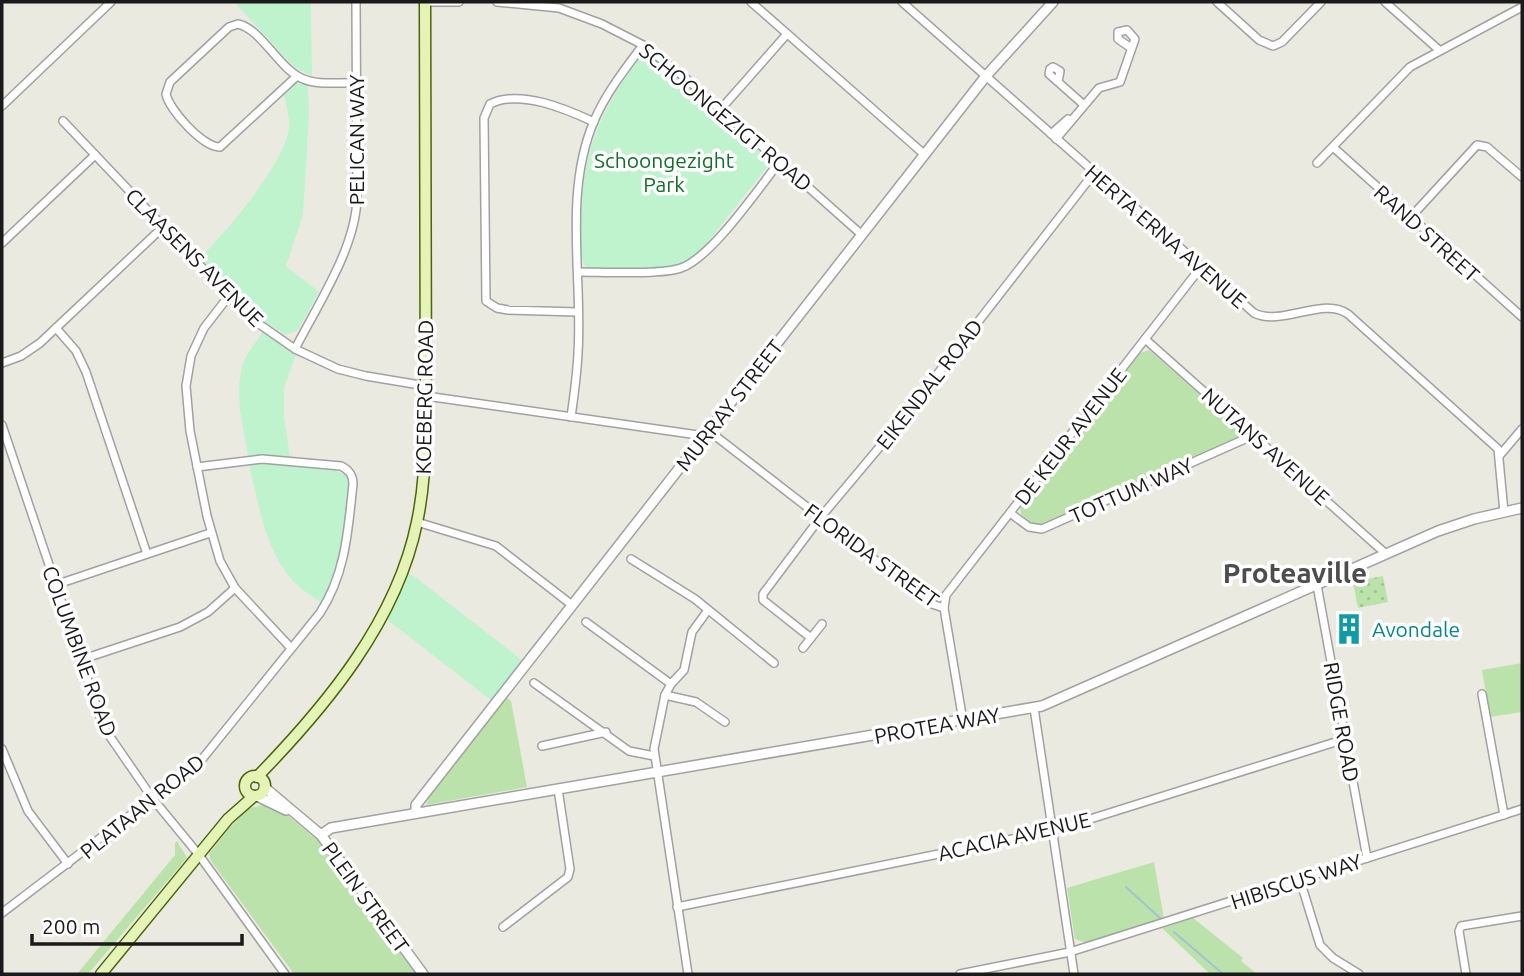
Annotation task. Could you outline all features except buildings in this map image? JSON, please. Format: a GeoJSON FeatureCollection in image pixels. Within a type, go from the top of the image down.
{"type":"FeatureCollection","features":[{"type":"Feature","properties":{"kind":"main road","name":"KOEBERG ROAD"},"geometry":{"type":"LineString","coordinates":[[101,974],[257,788],[282,752],[336,686],[380,620],[405,567],[424,482],[425,2]]}},
{"type":"Feature","properties":{"kind":"main road","name":"KOEBERG ROAD"},"geometry":{"type":"LineString","coordinates":[[95,974],[155,908]]}},
{"type":"Feature","properties":{"kind":"street"},"geometry":{"type":"LineString","coordinates":[[2,106],[111,2]]}},
{"type":"Feature","properties":{"kind":"street","name":"PELICAN WAY"},"geometry":{"type":"LineString","coordinates":[[295,349],[341,258],[355,221],[356,2]]}},
{"type":"Feature","properties":{"kind":"street"},"geometry":{"type":"LineString","coordinates":[[425,2],[459,2]]}},
{"type":"Feature","properties":{"kind":"street","name":"SCHOONGEZIGT ROAD"},"geometry":{"type":"LineString","coordinates":[[497,2],[559,5],[643,45],[674,69],[862,235]]}},
{"type":"Feature","properties":{"kind":"street"},"geometry":{"type":"LineString","coordinates":[[751,2],[925,155]]}},
{"type":"Feature","properties":{"kind":"street","name":"HERTA ERNA AVENUE"},"geometry":{"type":"LineString","coordinates":[[902,2],[1254,313],[1261,317],[1330,308],[1345,312],[1490,440],[1500,451],[1500,455]]}},
{"type":"Feature","properties":{"kind":"street","name":"MURRAY STREET"},"geometry":{"type":"LineString","coordinates":[[416,813],[416,806],[986,76],[1053,2]]}},
{"type":"Feature","properties":{"kind":"street"},"geometry":{"type":"LineString","coordinates":[[1217,2],[1259,40],[1273,46],[1282,43],[1321,2]]}},
{"type":"Feature","properties":{"kind":"street"},"geometry":{"type":"LineString","coordinates":[[1385,2],[1438,50]]}},
{"type":"Feature","properties":{"kind":"street"},"geometry":{"type":"LineString","coordinates":[[1317,163],[1404,72],[1438,50],[1522,7]]}},
{"type":"Feature","properties":{"kind":"street"},"geometry":{"type":"LineString","coordinates":[[297,76],[220,147],[203,141],[171,107],[166,94],[170,82],[235,24],[249,29],[297,76],[314,82],[357,83]]}},
{"type":"Feature","properties":{"kind":"street"},"geometry":{"type":"LineString","coordinates":[[720,110],[787,34]]}},
{"type":"Feature","properties":{"kind":"street"},"geometry":{"type":"LineString","coordinates":[[571,417],[579,352],[578,188],[583,157],[594,122],[612,87],[643,45]]}},
{"type":"Feature","properties":{"kind":"street"},"geometry":{"type":"LineString","coordinates":[[1054,137],[1099,88],[1120,82],[1132,48]]}},
{"type":"Feature","properties":{"kind":"street"},"geometry":{"type":"LineString","coordinates":[[1058,82],[1082,107]]}},
{"type":"Feature","properties":{"kind":"street"},"geometry":{"type":"LineString","coordinates":[[578,312],[508,310],[492,306],[486,301],[484,118],[490,104],[511,100],[548,103],[594,122]]}},
{"type":"Feature","properties":{"kind":"street","name":"CLAASENS AVENUE"},"geometry":{"type":"LineString","coordinates":[[63,121],[249,317],[295,349],[338,369],[426,391],[571,417],[707,434]]}},
{"type":"Feature","properties":{"kind":"street"},"geometry":{"type":"LineString","coordinates":[[1410,218],[1477,145],[1487,147],[1522,177]]}},
{"type":"Feature","properties":{"kind":"street","name":"RAND STREET"},"geometry":{"type":"LineString","coordinates":[[1333,147],[1522,317]]}},
{"type":"Feature","properties":{"kind":"street"},"geometry":{"type":"LineString","coordinates":[[2,243],[95,155]]}},
{"type":"Feature","properties":{"kind":"street"},"geometry":{"type":"LineString","coordinates":[[578,272],[673,270],[696,261],[710,248],[780,161]]}},
{"type":"Feature","properties":{"kind":"street","name":"EIKENDAL ROAD"},"geometry":{"type":"LineString","coordinates":[[811,638],[763,600],[763,594],[820,518],[893,431],[1094,173]]}},
{"type":"Feature","properties":{"kind":"street"},"geometry":{"type":"LineString","coordinates":[[2,363],[30,351],[163,227]]}},
{"type":"Feature","properties":{"kind":"street","name":"DE KEUR AVENUE"},"geometry":{"type":"LineString","coordinates":[[944,608],[946,594],[1201,268]]}},
{"type":"Feature","properties":{"kind":"street"},"geometry":{"type":"LineString","coordinates":[[228,296],[195,343],[187,369],[187,405],[197,467],[220,561],[235,588],[292,648]]}},
{"type":"Feature","properties":{"kind":"street"},"geometry":{"type":"LineString","coordinates":[[56,328],[76,351],[86,372],[147,554]]}},
{"type":"Feature","properties":{"kind":"street","name":"NUTANS AVENUE"},"geometry":{"type":"LineString","coordinates":[[1145,339],[1386,554]]}},
{"type":"Feature","properties":{"kind":"street","name":"COLUMBINE ROAD"},"geometry":{"type":"LineString","coordinates":[[2,425],[104,728],[153,799],[199,855],[285,974]]}},
{"type":"Feature","properties":{"kind":"street"},"geometry":{"type":"LineString","coordinates":[[1504,512],[1498,464],[1500,455],[1522,429]]}},
{"type":"Feature","properties":{"kind":"street","name":"FLORIDA STREET"},"geometry":{"type":"LineString","coordinates":[[707,434],[932,604],[944,608],[963,721]]}},
{"type":"Feature","properties":{"kind":"street","name":"TOTTUM WAY"},"geometry":{"type":"LineString","coordinates":[[1010,513],[1029,527],[1042,529],[1254,435]]}},
{"type":"Feature","properties":{"kind":"street","name":"PLATAAN ROAD"},"geometry":{"type":"LineString","coordinates":[[2,914],[202,760],[320,613],[338,580],[345,551],[352,476],[348,470],[285,460],[249,460],[197,467]]}},
{"type":"Feature","properties":{"kind":"street","name":"PROTEA WAY"},"geometry":{"type":"LineString","coordinates":[[321,835],[331,828],[1034,708],[1451,526],[1522,508]]}},
{"type":"Feature","properties":{"kind":"street"},"geometry":{"type":"LineString","coordinates":[[417,522],[496,546],[572,605]]}},
{"type":"Feature","properties":{"kind":"street"},"geometry":{"type":"LineString","coordinates":[[55,585],[211,533]]}},
{"type":"Feature","properties":{"kind":"street"},"geometry":{"type":"LineString","coordinates":[[631,559],[708,610],[774,663]]}},
{"type":"Feature","properties":{"kind":"street","name":"RIDGE ROAD"},"geometry":{"type":"LineString","coordinates":[[1317,585],[1367,858]]}},
{"type":"Feature","properties":{"kind":"street"},"geometry":{"type":"LineString","coordinates":[[80,660],[188,623],[208,612],[235,588]]}},
{"type":"Feature","properties":{"kind":"street"},"geometry":{"type":"LineString","coordinates":[[688,974],[654,744],[665,695],[682,673],[692,632],[708,610]]}},
{"type":"Feature","properties":{"kind":"street"},"geometry":{"type":"LineString","coordinates":[[586,622],[671,684]]}},
{"type":"Feature","properties":{"kind":"street"},"geometry":{"type":"LineString","coordinates":[[803,648],[821,624]]}},
{"type":"Feature","properties":{"kind":"street"},"geometry":{"type":"LineString","coordinates":[[534,683],[629,751],[654,756]]}},
{"type":"Feature","properties":{"kind":"street"},"geometry":{"type":"LineString","coordinates":[[665,695],[696,702],[725,722]]}},
{"type":"Feature","properties":{"kind":"street"},"geometry":{"type":"LineString","coordinates":[[1482,695],[1504,815]]}},
{"type":"Feature","properties":{"kind":"street"},"geometry":{"type":"LineString","coordinates":[[1034,708],[1074,974]]}},
{"type":"Feature","properties":{"kind":"street"},"geometry":{"type":"LineString","coordinates":[[542,746],[606,732]]}},
{"type":"Feature","properties":{"kind":"street","name":"ACACIA AVENUE"},"geometry":{"type":"LineString","coordinates":[[677,907],[1052,831],[1345,739]]}},
{"type":"Feature","properties":{"kind":"street"},"geometry":{"type":"LineString","coordinates":[[2,749],[28,811],[68,864]]}},
{"type":"Feature","properties":{"kind":"street","name":"PLEIN STREET"},"geometry":{"type":"LineString","coordinates":[[257,788],[306,821],[321,835],[423,974]]}},
{"type":"Feature","properties":{"kind":"street"},"geometry":{"type":"LineString","coordinates":[[503,927],[568,877],[570,869],[558,789]]}},
{"type":"Feature","properties":{"kind":"street","name":"HIBISCUS WAY"},"geometry":{"type":"LineString","coordinates":[[960,974],[1070,952],[1522,809]]}},
{"type":"Feature","properties":{"kind":"street"},"geometry":{"type":"LineString","coordinates":[[1300,880],[1321,945],[1332,958],[1359,974]]}},
{"type":"Feature","properties":{"kind":"street"},"geometry":{"type":"LineString","coordinates":[[1466,974],[1459,931],[1461,926],[1522,916]]}},
{"type":"Feature","properties":{"kind":"green space"},"geometry":{"type":"Polygon","coordinates":[[[234,2],[311,2],[312,76],[294,67],[234,2]]]}},
{"type":"Feature","properties":{"kind":"green space","name":"Schoongezight Park"},"geometry":{"type":"Polygon","coordinates":[[[645,55],[667,68],[767,156],[768,166],[696,257],[658,268],[586,267],[580,244],[588,159],[594,138],[612,99],[639,58],[645,55]]]}},
{"type":"Feature","properties":{"kind":"green space"},"geometry":{"type":"Polygon","coordinates":[[[297,83],[308,85],[309,115],[303,215],[286,266],[319,292],[298,330],[286,335],[252,314],[199,259],[253,197],[277,159],[289,127],[284,95],[297,83]]]}},
{"type":"Feature","properties":{"kind":"green space"},"geometry":{"type":"Polygon","coordinates":[[[263,332],[296,354],[284,388],[284,417],[290,457],[248,456],[239,384],[244,361],[263,332]]]}},
{"type":"Feature","properties":{"kind":"green space"},"geometry":{"type":"Polygon","coordinates":[[[1149,350],[1240,430],[1240,436],[1041,524],[1032,524],[1021,514],[1020,507],[1140,353],[1149,350]]]}},
{"type":"Feature","properties":{"kind":"green space"},"geometry":{"type":"Polygon","coordinates":[[[249,464],[318,467],[343,473],[349,478],[342,550],[332,585],[322,603],[292,580],[275,554],[264,525],[249,464]]]}},
{"type":"Feature","properties":{"kind":"green space"},"geometry":{"type":"Polygon","coordinates":[[[407,573],[523,661],[492,701],[385,618],[407,573]]]}},
{"type":"Feature","properties":{"kind":"green space"},"geometry":{"type":"Polygon","coordinates":[[[1383,576],[1388,602],[1358,608],[1353,582],[1383,576]]]}},
{"type":"Feature","properties":{"kind":"green space"},"geometry":{"type":"Polygon","coordinates":[[[1522,663],[1522,712],[1490,717],[1482,670],[1522,663]]]}},
{"type":"Feature","properties":{"kind":"green space"},"geometry":{"type":"Polygon","coordinates":[[[506,697],[511,701],[527,787],[426,805],[430,795],[506,697]]]}},
{"type":"Feature","properties":{"kind":"green space"},"geometry":{"type":"Polygon","coordinates":[[[262,805],[287,815],[320,842],[417,974],[294,974],[211,861],[209,854],[229,828],[250,808],[262,805]]]}},
{"type":"Feature","properties":{"kind":"green space"},"geometry":{"type":"Polygon","coordinates":[[[177,841],[187,858],[88,974],[77,974],[175,855],[177,841]]]}},
{"type":"Feature","properties":{"kind":"green space"},"geometry":{"type":"Polygon","coordinates":[[[1154,862],[1164,919],[1086,943],[1075,939],[1067,888],[1154,862]]]}},
{"type":"Feature","properties":{"kind":"green space"},"geometry":{"type":"Polygon","coordinates":[[[1193,918],[1243,958],[1241,961],[1257,974],[1210,974],[1162,928],[1193,918]]]}},
{"type":"Feature","properties":{"kind":"waterway"},"geometry":{"type":"LineString","coordinates":[[1126,887],[1161,919]]}},
{"type":"Feature","properties":{"kind":"waterway"},"geometry":{"type":"LineString","coordinates":[[1174,932],[1223,974]]}},
{"type":"Feature","properties":{"kind":"place","name":"Avondale"},"geometry":{"type":"Point","coordinates":[1349,629]}},
{"type":"Feature","properties":{"kind":"district","name":"Proteaville"},"geometry":{"type":"Point","coordinates":[1295,572]}}]}
